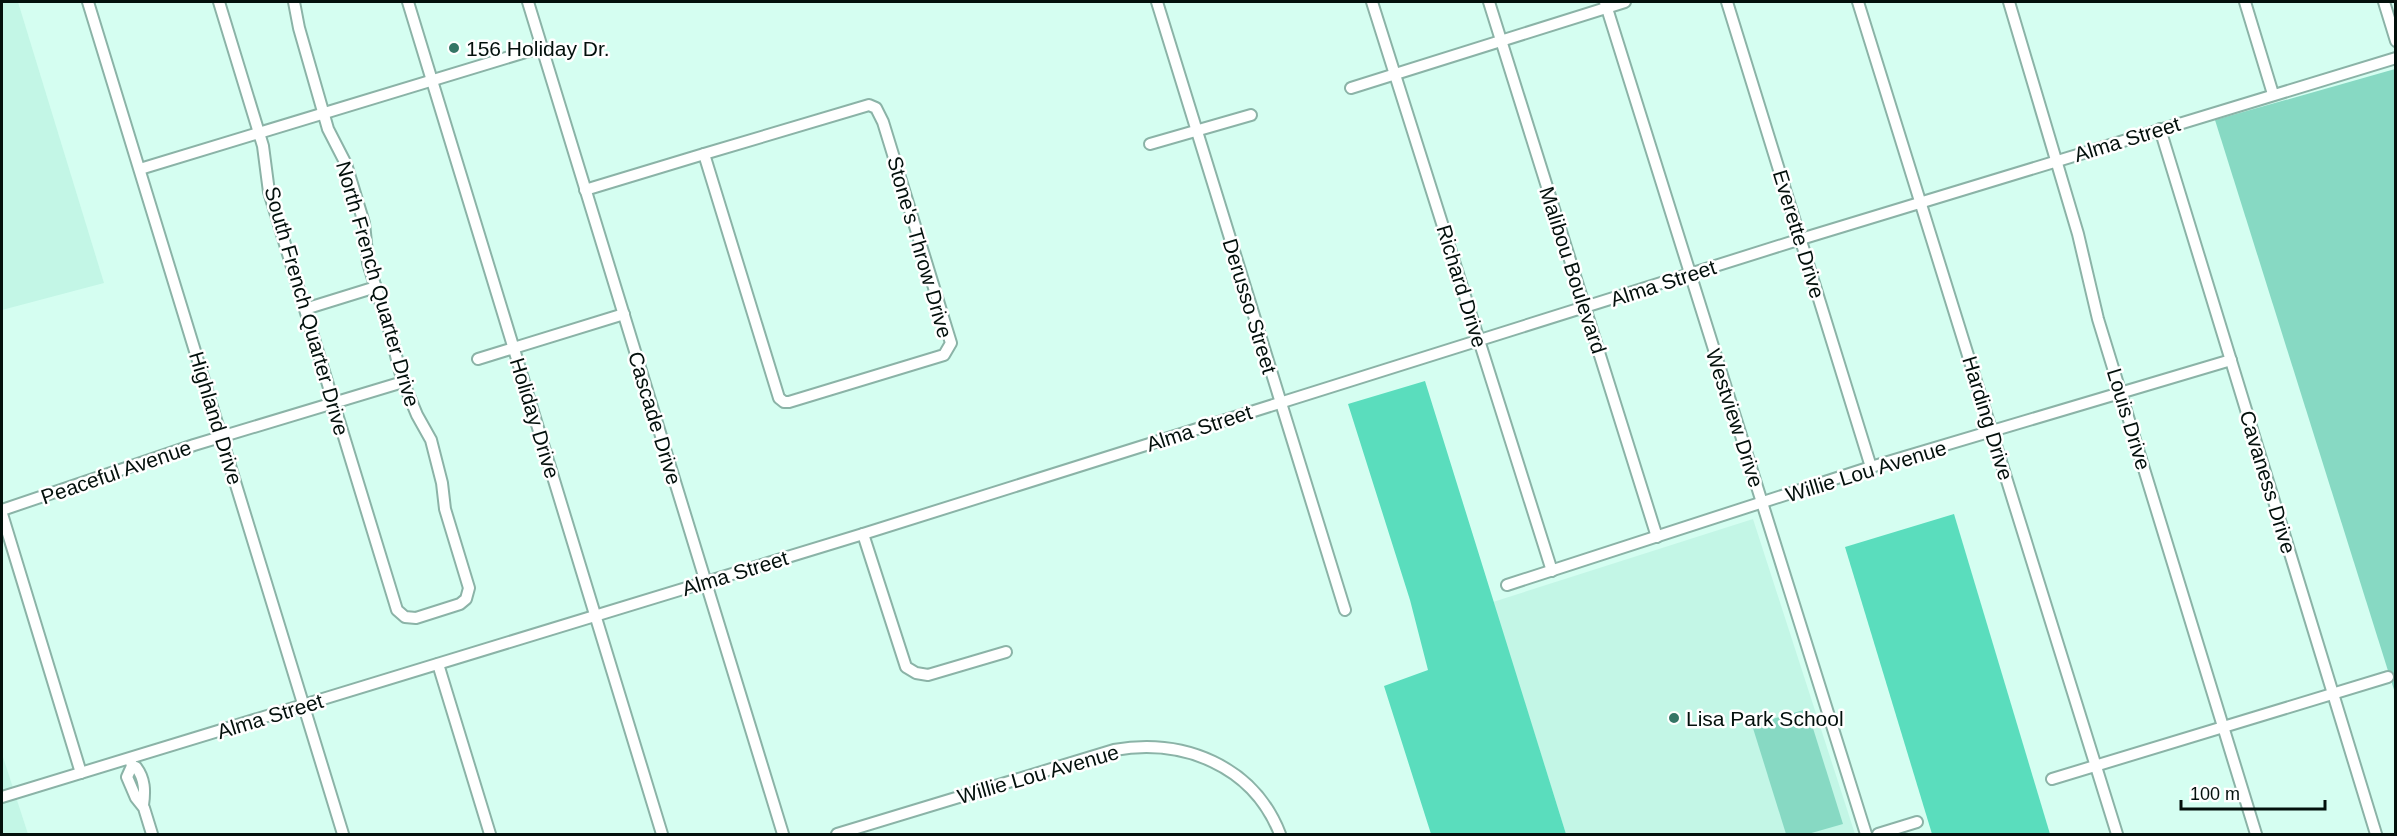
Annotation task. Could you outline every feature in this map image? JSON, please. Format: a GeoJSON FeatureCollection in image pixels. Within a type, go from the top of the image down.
{"type":"FeatureCollection","features":[{"type":"Feature","properties":{"kind":"street","name":"Highland Drive"},"geometry":{"type":"LineString","coordinates":[[88,2],[343,834]]}},
{"type":"Feature","properties":{"kind":"street","name":"South French Quarter Drive"},"geometry":{"type":"LineString","coordinates":[[219,2],[259,133],[268,174],[269,192],[397,610],[405,617]]}},
{"type":"Feature","properties":{"kind":"street","name":"North French Quarter Drive"},"geometry":{"type":"LineString","coordinates":[[294,2],[298,28],[328,129],[345,164],[364,223],[368,263],[404,382],[434,448],[446,509],[469,588],[466,599],[460,604],[416,618],[405,617]]}},
{"type":"Feature","properties":{"kind":"street","name":"Holiday Drive"},"geometry":{"type":"LineString","coordinates":[[408,2],[662,834]]}},
{"type":"Feature","properties":{"kind":"street","name":"Cascade Drive"},"geometry":{"type":"LineString","coordinates":[[528,2],[783,834]]}},
{"type":"Feature","properties":{"kind":"street","name":"Derusso Street"},"geometry":{"type":"LineString","coordinates":[[1157,2],[1345,610]]}},
{"type":"Feature","properties":{"kind":"street","name":"Richard Drive"},"geometry":{"type":"LineString","coordinates":[[1372,2],[1552,571]]}},
{"type":"Feature","properties":{"kind":"street","name":"Malibou Boulevard"},"geometry":{"type":"LineString","coordinates":[[1489,2],[1657,537]]}},
{"type":"Feature","properties":{"kind":"street"},"geometry":{"type":"LineString","coordinates":[[1351,88],[1501,41],[1606,4],[1625,2]]}},
{"type":"Feature","properties":{"kind":"street","name":"Everette Drive"},"geometry":{"type":"LineString","coordinates":[[1727,2],[1871,467]]}},
{"type":"Feature","properties":{"kind":"street","name":"Harding Drive"},"geometry":{"type":"LineString","coordinates":[[1858,2],[2117,834]]}},
{"type":"Feature","properties":{"kind":"street","name":"Louis Drive"},"geometry":{"type":"LineString","coordinates":[[2008,2],[2078,234],[2090,289],[2256,834]]}},
{"type":"Feature","properties":{"kind":"street"},"geometry":{"type":"LineString","coordinates":[[2245,2],[2273,94]]}},
{"type":"Feature","properties":{"kind":"street"},"geometry":{"type":"LineString","coordinates":[[2384,2],[2396,41]]}},
{"type":"Feature","properties":{"kind":"street","name":"Westview Drive"},"geometry":{"type":"LineString","coordinates":[[1606,4],[1866,834]]}},
{"type":"Feature","properties":{"kind":"street"},"geometry":{"type":"LineString","coordinates":[[140,169],[542,47]]}},
{"type":"Feature","properties":{"kind":"street","name":"Alma Street"},"geometry":{"type":"LineString","coordinates":[[2,797],[81,773],[131,762],[438,664],[863,534],[1920,202],[2396,58]]}},
{"type":"Feature","properties":{"kind":"street","name":"Stone's Throw Drive"},"geometry":{"type":"LineString","coordinates":[[585,190],[704,154],[869,105],[876,108],[886,133],[951,343],[950,348],[944,355],[784,402],[779,398],[704,154]]}},
{"type":"Feature","properties":{"kind":"street"},"geometry":{"type":"LineString","coordinates":[[1150,144],[1251,115]]}},
{"type":"Feature","properties":{"kind":"street","name":"Cavaness Drive"},"geometry":{"type":"LineString","coordinates":[[2160,129],[2229,361],[2376,834]]}},
{"type":"Feature","properties":{"kind":"street"},"geometry":{"type":"LineString","coordinates":[[305,309],[376,287]]}},
{"type":"Feature","properties":{"kind":"street"},"geometry":{"type":"LineString","coordinates":[[478,359],[624,314]]}},
{"type":"Feature","properties":{"kind":"street","name":"Willie Lou Avenue"},"geometry":{"type":"LineString","coordinates":[[1507,585],[1871,467],[2229,361]]}},
{"type":"Feature","properties":{"kind":"street","name":"Peaceful Avenue"},"geometry":{"type":"LineString","coordinates":[[2,512],[222,437],[404,382]]}},
{"type":"Feature","properties":{"kind":"street"},"geometry":{"type":"LineString","coordinates":[[2,512],[81,773]]}},
{"type":"Feature","properties":{"kind":"street"},"geometry":{"type":"LineString","coordinates":[[863,534],[906,667],[916,673],[928,675],[1006,652]]}},
{"type":"Feature","properties":{"kind":"street"},"geometry":{"type":"LineString","coordinates":[[438,664],[490,834]]}},
{"type":"Feature","properties":{"kind":"street"},"geometry":{"type":"LineString","coordinates":[[2052,779],[2388,677]]}},
{"type":"Feature","properties":{"kind":"street","name":"Willie Lou Avenue"},"geometry":{"type":"LineString","coordinates":[[837,834],[1114,750],[1153,746],[1190,752],[1206,758],[1233,774],[1260,799],[1280,834]]}},
{"type":"Feature","properties":{"kind":"street"},"geometry":{"type":"LineString","coordinates":[[131,762],[127,777],[136,798],[142,805],[152,834]]}},
{"type":"Feature","properties":{"kind":"street"},"geometry":{"type":"LineString","coordinates":[[1878,834],[1917,822]]}},
{"type":"Feature","properties":{"kind":"shaded area"},"geometry":{"type":"Polygon","coordinates":[[[2,2],[18,2],[104,283],[2,310],[2,2]]]}},
{"type":"Feature","properties":{"kind":"shaded area"},"geometry":{"type":"Polygon","coordinates":[[[2395,69],[2395,693],[2215,120],[2395,69]]]}},
{"type":"Feature","properties":{"kind":"shaded area","name":"Lisa Park School"},"geometry":{"type":"Polygon","coordinates":[[[1753,519],[1855,834],[1566,834],[1493,602],[1753,519]]]}},
{"type":"Feature","properties":{"kind":"shaded area"},"geometry":{"type":"Polygon","coordinates":[[[1807,709],[1843,824],[1808,834],[1786,834],[1752,725],[1807,709]]]}},
{"type":"Feature","properties":{"kind":"shaded area"},"geometry":{"type":"Polygon","coordinates":[[[2,754],[28,834],[2,834],[2,754]]]}},
{"type":"Feature","properties":{"kind":"green space"},"geometry":{"type":"Polygon","coordinates":[[[1425,381],[1566,834],[1431,834],[1384,686],[1428,670],[1410,600],[1348,404],[1425,381]]]}},
{"type":"Feature","properties":{"kind":"green space"},"geometry":{"type":"Polygon","coordinates":[[[1954,514],[2050,834],[1932,834],[1845,547],[1954,514]]]}},
{"type":"Feature","properties":{"kind":"place","name":"156 Holiday Dr."},"geometry":{"type":"Point","coordinates":[454,48]}},
{"type":"Feature","properties":{"kind":"place","name":"Lisa Park School"},"geometry":{"type":"Point","coordinates":[1674,718]}}]}
